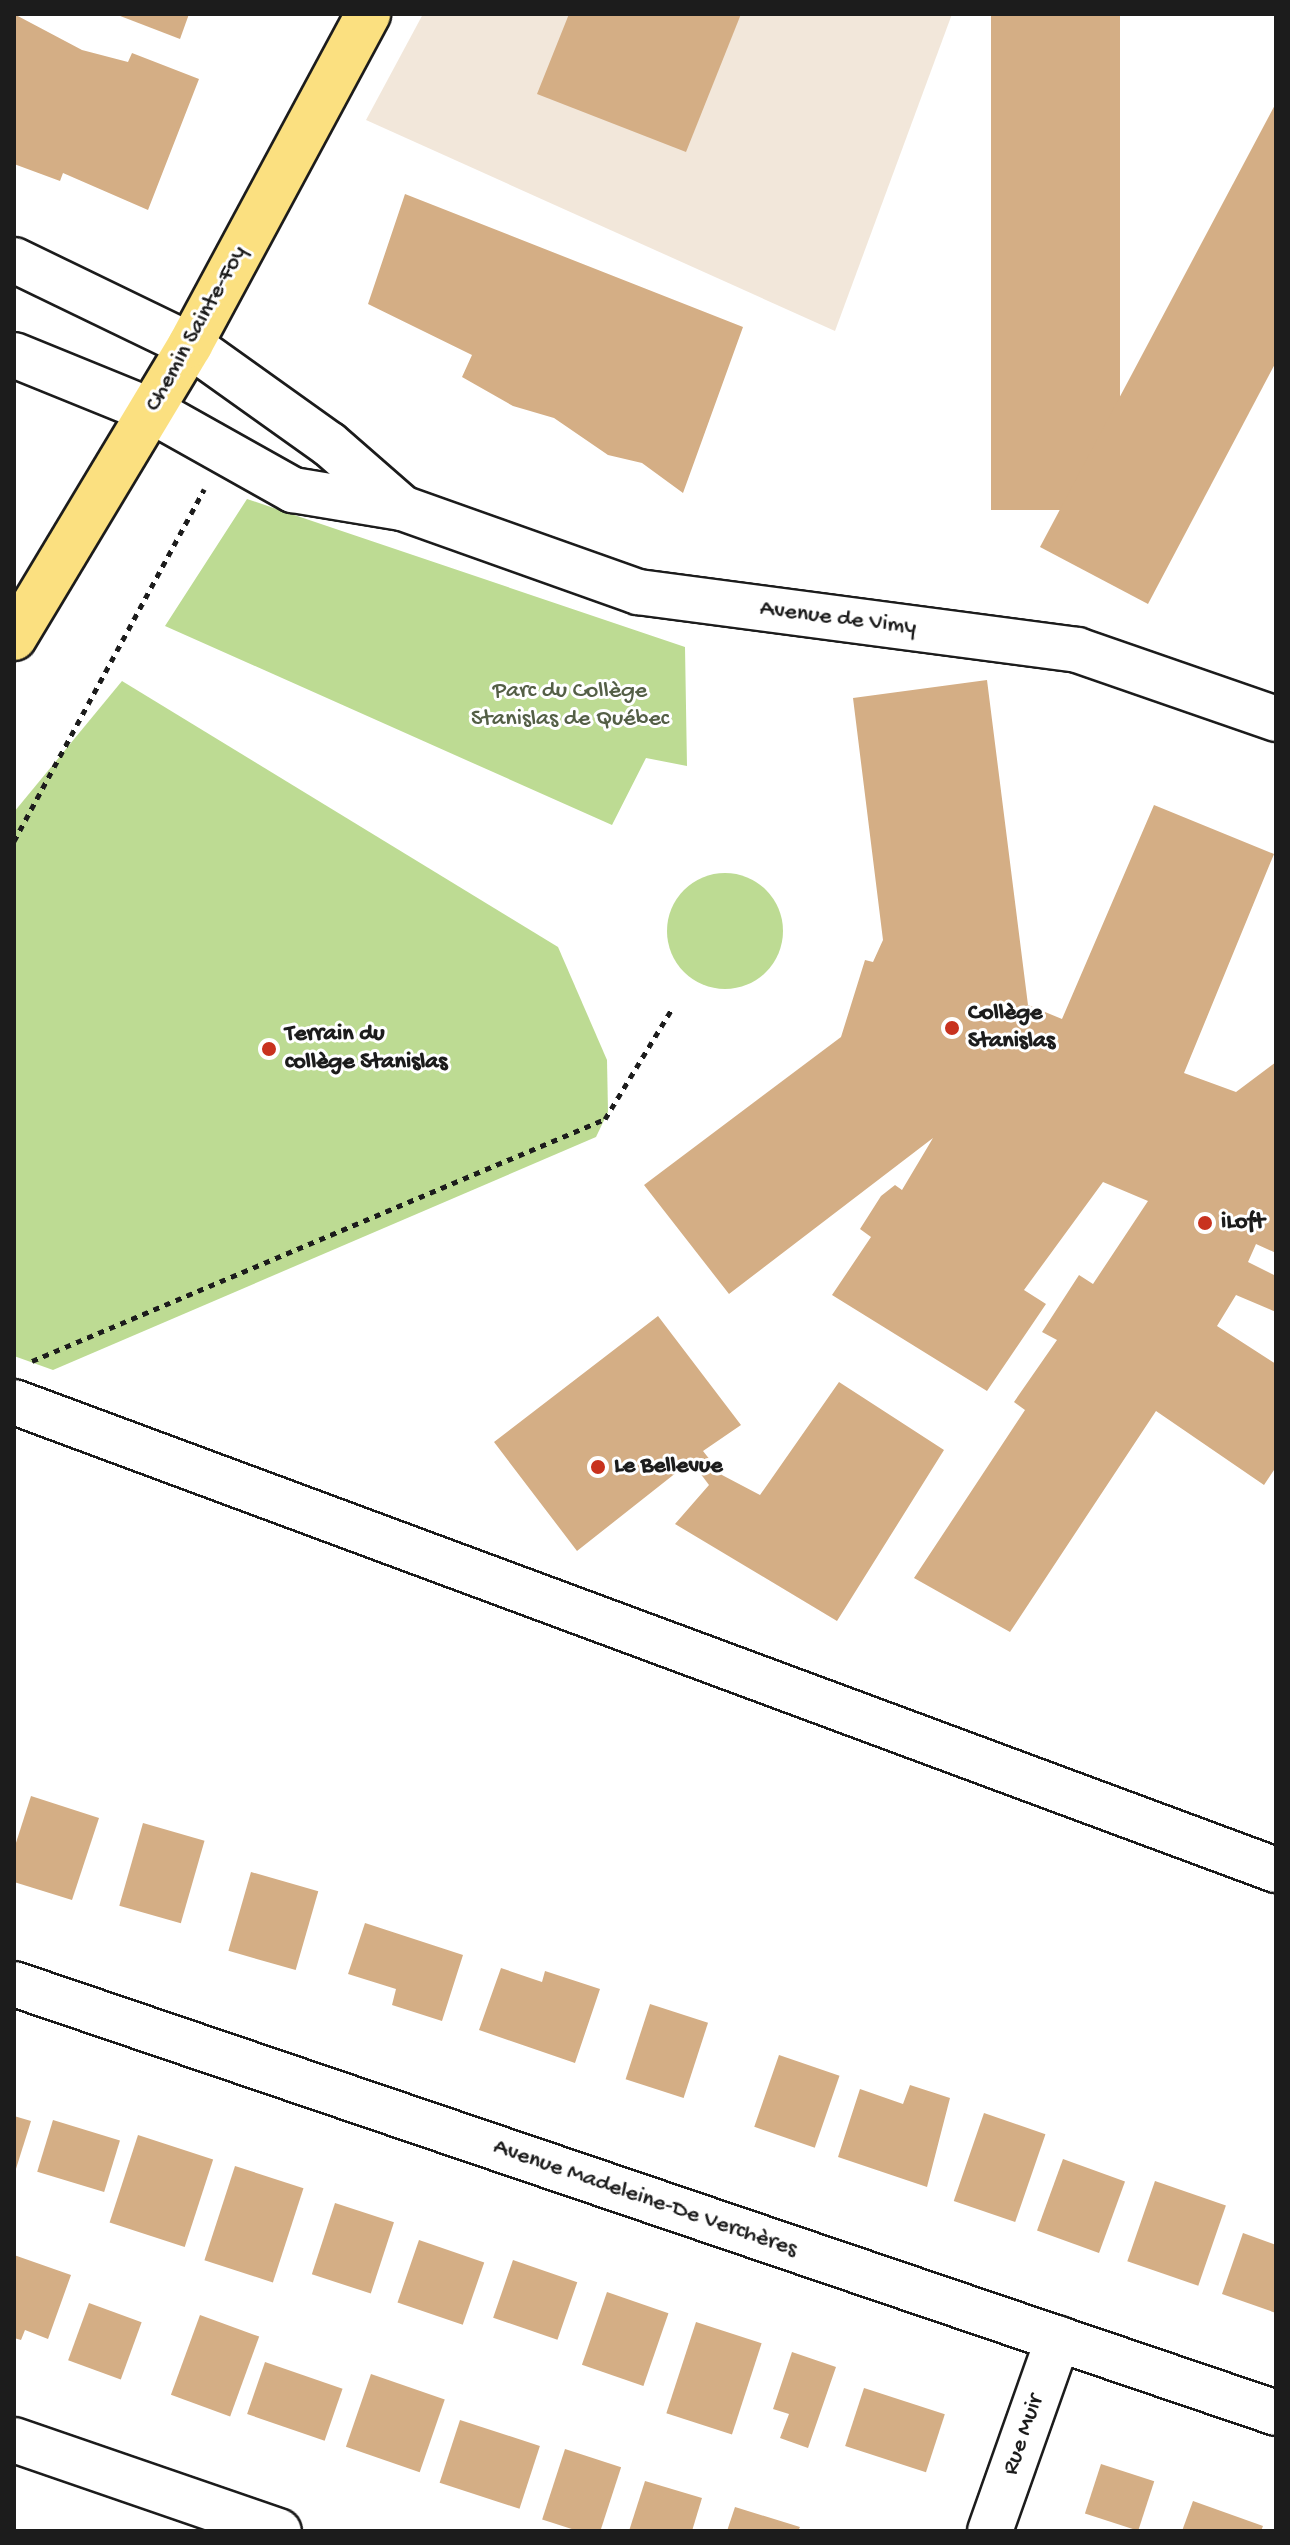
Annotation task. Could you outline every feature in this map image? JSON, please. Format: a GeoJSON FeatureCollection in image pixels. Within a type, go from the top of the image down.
{"type":"FeatureCollection","features":[{"type":"Feature","properties":{"kind":"main road","name":"Chemin Sainte-Foy"},"geometry":{"type":"LineString","coordinates":[[14,638],[190,345],[368,14]]}},
{"type":"Feature","properties":{"kind":"street","name":"Avenue de Vimy"},"geometry":{"type":"LineString","coordinates":[[14,260],[190,345],[329,444],[402,508]]}},
{"type":"Feature","properties":{"kind":"street","name":"Avenue de Vimy"},"geometry":{"type":"LineString","coordinates":[[14,355],[152,411],[293,490],[402,508],[638,592],[1077,650],[1276,719]]}},
{"type":"Feature","properties":{"kind":"street"},"geometry":{"type":"LineString","coordinates":[[21,1382],[1274,1864]]}},
{"type":"Feature","properties":{"kind":"street","name":"Avenue Madeleine-De Verchères"},"geometry":{"type":"LineString","coordinates":[[14,1984],[1276,2413]]}},
{"type":"Feature","properties":{"kind":"street","name":"Rue Muir"},"geometry":{"type":"LineString","coordinates":[[990,2531],[1058,2339]]}},
{"type":"Feature","properties":{"kind":"street"},"geometry":{"type":"LineString","coordinates":[[14,2440],[279,2531]]}},
{"type":"Feature","properties":{"kind":"path"},"geometry":{"type":"LineString","coordinates":[[14,841],[204,489],[198,479]]}},
{"type":"Feature","properties":{"kind":"path"},"geometry":{"type":"LineString","coordinates":[[21,1382],[605,1119],[672,1009]]}},
{"type":"Feature","properties":{"kind":"shaded area"},"geometry":{"type":"Polygon","coordinates":[[[423,14],[952,14],[835,331],[366,120],[423,14]]]}},
{"type":"Feature","properties":{"kind":"green space","name":"Parc du Collège Stanislas de Québec"},"geometry":{"type":"Polygon","coordinates":[[[247,499],[685,647],[687,766],[646,758],[612,825],[165,626],[247,499]]]}},
{"type":"Feature","properties":{"kind":"green space"},"geometry":{"type":"Polygon","coordinates":[[[122,681],[558,947],[607,1060],[608,1112],[596,1137],[53,1370],[14,1356],[14,812],[122,681]]]}},
{"type":"Feature","properties":{"kind":"green space"},"geometry":{"type":"Polygon","coordinates":[[[725,873],[747,878],[766,890],[778,909],[783,931],[778,953],[766,972],[747,984],[725,989],[703,984],[684,972],[672,953],[667,931],[672,909],[684,890],[703,878],[725,873]]]}},
{"type":"Feature","properties":{"kind":"building"},"geometry":{"type":"Polygon","coordinates":[[[14,14],[82,50],[128,62],[132,53],[199,79],[148,210],[63,173],[60,181],[14,164],[14,14]]]}},
{"type":"Feature","properties":{"kind":"building"},"geometry":{"type":"Polygon","coordinates":[[[115,14],[189,14],[180,39],[115,14]]]}},
{"type":"Feature","properties":{"kind":"building"},"geometry":{"type":"Polygon","coordinates":[[[569,14],[741,14],[686,152],[537,94],[569,14]]]}},
{"type":"Feature","properties":{"kind":"building"},"geometry":{"type":"Polygon","coordinates":[[[991,14],[1120,14],[1120,510],[991,510],[991,14]]]}},
{"type":"Feature","properties":{"kind":"building"},"geometry":{"type":"Polygon","coordinates":[[[1276,103],[1276,362],[1148,604],[1040,547],[1276,103]]]}},
{"type":"Feature","properties":{"kind":"building"},"geometry":{"type":"Polygon","coordinates":[[[405,194],[743,327],[683,493],[642,463],[608,455],[554,418],[513,406],[462,377],[472,355],[368,304],[405,194]]]}},
{"type":"Feature","properties":{"kind":"building"},"geometry":{"type":"Polygon","coordinates":[[[987,680],[1028,1005],[1062,1019],[1154,805],[1274,854],[1184,1073],[1236,1092],[1276,1062],[1276,1253],[1256,1244],[1248,1262],[1276,1276],[1276,1312],[1236,1295],[1217,1326],[1276,1364],[1276,1467],[1264,1485],[1156,1411],[1010,1632],[914,1578],[1025,1410],[1014,1402],[1057,1340],[1042,1332],[1079,1275],[1093,1284],[1148,1201],[1103,1182],[1024,1290],[1046,1304],[987,1391],[832,1295],[871,1237],[860,1229],[881,1196],[895,1185],[902,1190],[933,1138],[729,1294],[644,1185],[841,1037],[865,960],[873,962],[883,940],[853,698],[987,680]]]}},
{"type":"Feature","properties":{"kind":"building","name":"Le Bellevue"},"geometry":{"type":"Polygon","coordinates":[[[658,1316],[741,1425],[703,1451],[722,1475],[760,1495],[839,1382],[944,1450],[837,1621],[675,1524],[709,1485],[691,1461],[577,1551],[494,1442],[658,1316]]]}},
{"type":"Feature","properties":{"kind":"building"},"geometry":{"type":"Polygon","coordinates":[[[31,1796],[99,1818],[72,1900],[14,1882],[14,1849],[31,1796]]]}},
{"type":"Feature","properties":{"kind":"building"},"geometry":{"type":"Polygon","coordinates":[[[143,1823],[205,1841],[181,1923],[119,1906],[143,1823]]]}},
{"type":"Feature","properties":{"kind":"building"},"geometry":{"type":"Polygon","coordinates":[[[251,1872],[318,1891],[296,1970],[228,1951],[251,1872]]]}},
{"type":"Feature","properties":{"kind":"building"},"geometry":{"type":"Polygon","coordinates":[[[365,1923],[463,1955],[442,2021],[392,2005],[396,1989],[348,1974],[365,1923]]]}},
{"type":"Feature","properties":{"kind":"building"},"geometry":{"type":"Polygon","coordinates":[[[501,1968],[542,1982],[545,1971],[600,1989],[575,2063],[479,2030],[501,1968]]]}},
{"type":"Feature","properties":{"kind":"building"},"geometry":{"type":"Polygon","coordinates":[[[650,2004],[708,2023],[684,2098],[626,2079],[650,2004]]]}},
{"type":"Feature","properties":{"kind":"building"},"geometry":{"type":"Polygon","coordinates":[[[779,2055],[840,2076],[815,2148],[754,2127],[779,2055]]]}},
{"type":"Feature","properties":{"kind":"building"},"geometry":{"type":"Polygon","coordinates":[[[910,2085],[950,2098],[927,2187],[838,2157],[860,2089],[903,2104],[910,2085]]]}},
{"type":"Feature","properties":{"kind":"building"},"geometry":{"type":"Polygon","coordinates":[[[984,2113],[1045,2134],[1015,2222],[954,2201],[984,2113]]]}},
{"type":"Feature","properties":{"kind":"building"},"geometry":{"type":"Polygon","coordinates":[[[14,2116],[31,2121],[15,2172],[14,2172],[14,2116]]]}},
{"type":"Feature","properties":{"kind":"building"},"geometry":{"type":"Polygon","coordinates":[[[53,2120],[120,2140],[104,2192],[37,2172],[53,2120]]]}},
{"type":"Feature","properties":{"kind":"building"},"geometry":{"type":"Polygon","coordinates":[[[138,2135],[213,2159],[185,2247],[110,2222],[138,2135]]]}},
{"type":"Feature","properties":{"kind":"building"},"geometry":{"type":"Polygon","coordinates":[[[1063,2159],[1125,2182],[1099,2253],[1037,2230],[1063,2159]]]}},
{"type":"Feature","properties":{"kind":"building"},"geometry":{"type":"Polygon","coordinates":[[[235,2166],[303,2188],[273,2282],[204,2260],[235,2166]]]}},
{"type":"Feature","properties":{"kind":"building"},"geometry":{"type":"Polygon","coordinates":[[[1155,2181],[1226,2205],[1198,2286],[1127,2261],[1155,2181]]]}},
{"type":"Feature","properties":{"kind":"building"},"geometry":{"type":"Polygon","coordinates":[[[335,2203],[394,2222],[371,2293],[312,2274],[335,2203]]]}},
{"type":"Feature","properties":{"kind":"building"},"geometry":{"type":"Polygon","coordinates":[[[1243,2233],[1276,2245],[1276,2313],[1222,2294],[1243,2233]]]}},
{"type":"Feature","properties":{"kind":"building"},"geometry":{"type":"Polygon","coordinates":[[[419,2240],[484,2262],[463,2325],[398,2302],[419,2240]]]}},
{"type":"Feature","properties":{"kind":"building"},"geometry":{"type":"Polygon","coordinates":[[[14,2255],[71,2275],[48,2339],[25,2330],[21,2340],[14,2338],[14,2255]]]}},
{"type":"Feature","properties":{"kind":"building"},"geometry":{"type":"Polygon","coordinates":[[[513,2260],[577,2282],[557,2340],[493,2318],[513,2260]]]}},
{"type":"Feature","properties":{"kind":"building"},"geometry":{"type":"Polygon","coordinates":[[[607,2292],[668,2313],[643,2386],[582,2365],[607,2292]]]}},
{"type":"Feature","properties":{"kind":"building"},"geometry":{"type":"Polygon","coordinates":[[[89,2303],[142,2322],[121,2379],[68,2360],[89,2303]]]}},
{"type":"Feature","properties":{"kind":"building"},"geometry":{"type":"Polygon","coordinates":[[[200,2315],[259,2337],[230,2416],[171,2395],[200,2315]]]}},
{"type":"Feature","properties":{"kind":"building"},"geometry":{"type":"Polygon","coordinates":[[[696,2322],[762,2343],[732,2435],[666,2413],[696,2322]]]}},
{"type":"Feature","properties":{"kind":"building"},"geometry":{"type":"Polygon","coordinates":[[[792,2352],[836,2367],[808,2448],[780,2438],[789,2414],[773,2409],[792,2352]]]}},
{"type":"Feature","properties":{"kind":"building"},"geometry":{"type":"Polygon","coordinates":[[[265,2362],[343,2389],[325,2441],[247,2414],[265,2362]]]}},
{"type":"Feature","properties":{"kind":"building"},"geometry":{"type":"Polygon","coordinates":[[[371,2374],[445,2399],[420,2472],[346,2447],[371,2374]]]}},
{"type":"Feature","properties":{"kind":"building"},"geometry":{"type":"Polygon","coordinates":[[[864,2388],[945,2414],[926,2472],[845,2446],[864,2388]]]}},
{"type":"Feature","properties":{"kind":"building"},"geometry":{"type":"Polygon","coordinates":[[[460,2420],[540,2446],[519,2509],[440,2483],[460,2420]]]}},
{"type":"Feature","properties":{"kind":"building"},"geometry":{"type":"Polygon","coordinates":[[[565,2449],[621,2467],[600,2531],[578,2531],[542,2519],[565,2449]]]}},
{"type":"Feature","properties":{"kind":"building"},"geometry":{"type":"Polygon","coordinates":[[[1101,2464],[1154,2481],[1138,2531],[1085,2513],[1101,2464]]]}},
{"type":"Feature","properties":{"kind":"building"},"geometry":{"type":"Polygon","coordinates":[[[645,2481],[702,2498],[692,2531],[629,2531],[645,2481]]]}},
{"type":"Feature","properties":{"kind":"building"},"geometry":{"type":"Polygon","coordinates":[[[1193,2501],[1263,2526],[1261,2531],[1182,2531],[1193,2501]]]}},
{"type":"Feature","properties":{"kind":"building"},"geometry":{"type":"Polygon","coordinates":[[[735,2507],[800,2527],[798,2531],[727,2531],[735,2507]]]}},
{"type":"Feature","properties":{"kind":"place","name":"Collège Stanislas"},"geometry":{"type":"Point","coordinates":[952,1028]}},
{"type":"Feature","properties":{"kind":"place","name":"Terrain du collège Stanislas"},"geometry":{"type":"Point","coordinates":[269,1049]}},
{"type":"Feature","properties":{"kind":"place","name":"iLoft"},"geometry":{"type":"Point","coordinates":[1205,1223]}},
{"type":"Feature","properties":{"kind":"place","name":"Le Bellevue"},"geometry":{"type":"Point","coordinates":[598,1467]}}]}
